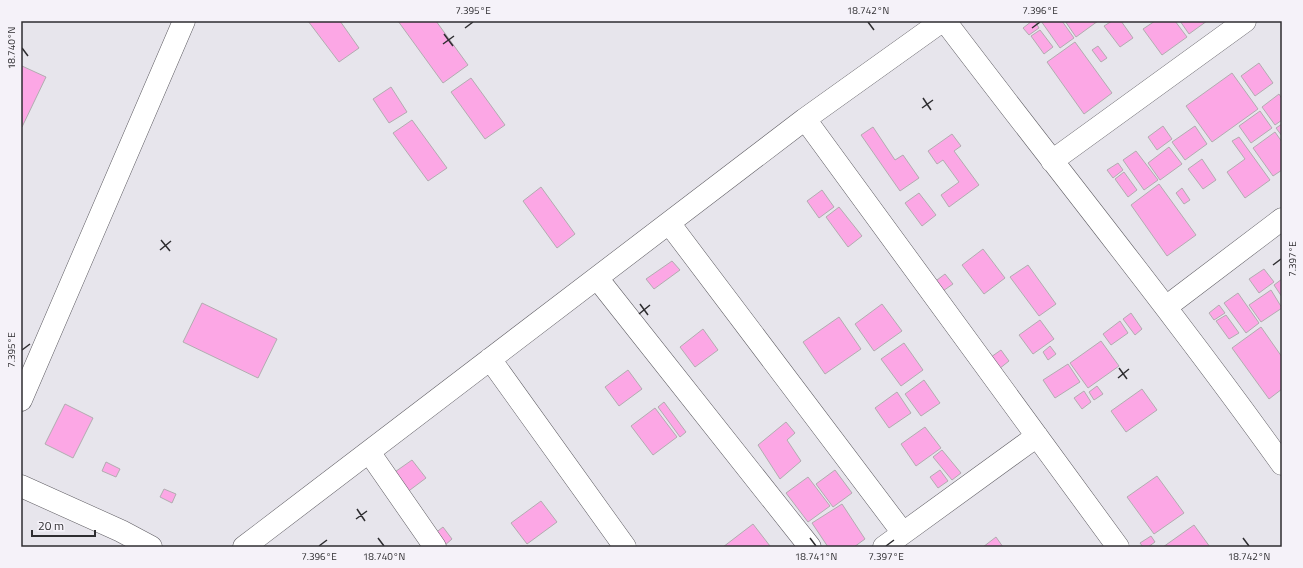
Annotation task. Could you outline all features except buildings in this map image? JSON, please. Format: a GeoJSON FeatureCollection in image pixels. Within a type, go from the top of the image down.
{"type":"FeatureCollection","features":[{"type":"Feature","properties":{"kind":"street"},"geometry":{"type":"LineString","coordinates":[[21,400],[184,21]]}},
{"type":"Feature","properties":{"kind":"street"},"geometry":{"type":"LineString","coordinates":[[244,547],[805,119],[942,21]]}},
{"type":"Feature","properties":{"kind":"street"},"geometry":{"type":"LineString","coordinates":[[945,21],[1166,307],[1276,441],[1282,464]]}},
{"type":"Feature","properties":{"kind":"street"},"geometry":{"type":"LineString","coordinates":[[1052,161],[1245,21]]}},
{"type":"Feature","properties":{"kind":"street"},"geometry":{"type":"LineString","coordinates":[[805,119],[1118,547]]}},
{"type":"Feature","properties":{"kind":"street"},"geometry":{"type":"LineString","coordinates":[[1166,307],[1282,219]]}},
{"type":"Feature","properties":{"kind":"street"},"geometry":{"type":"LineString","coordinates":[[669,223],[903,533]]}},
{"type":"Feature","properties":{"kind":"street"},"geometry":{"type":"LineString","coordinates":[[597,278],[810,547]]}},
{"type":"Feature","properties":{"kind":"street"},"geometry":{"type":"LineString","coordinates":[[490,359],[625,547]]}},
{"type":"Feature","properties":{"kind":"street"},"geometry":{"type":"LineString","coordinates":[[884,547],[1037,436]]}},
{"type":"Feature","properties":{"kind":"street"},"geometry":{"type":"LineString","coordinates":[[369,452],[435,547]]}},
{"type":"Feature","properties":{"kind":"street"},"geometry":{"type":"LineString","coordinates":[[21,486],[121,531],[151,547]]}}]}
